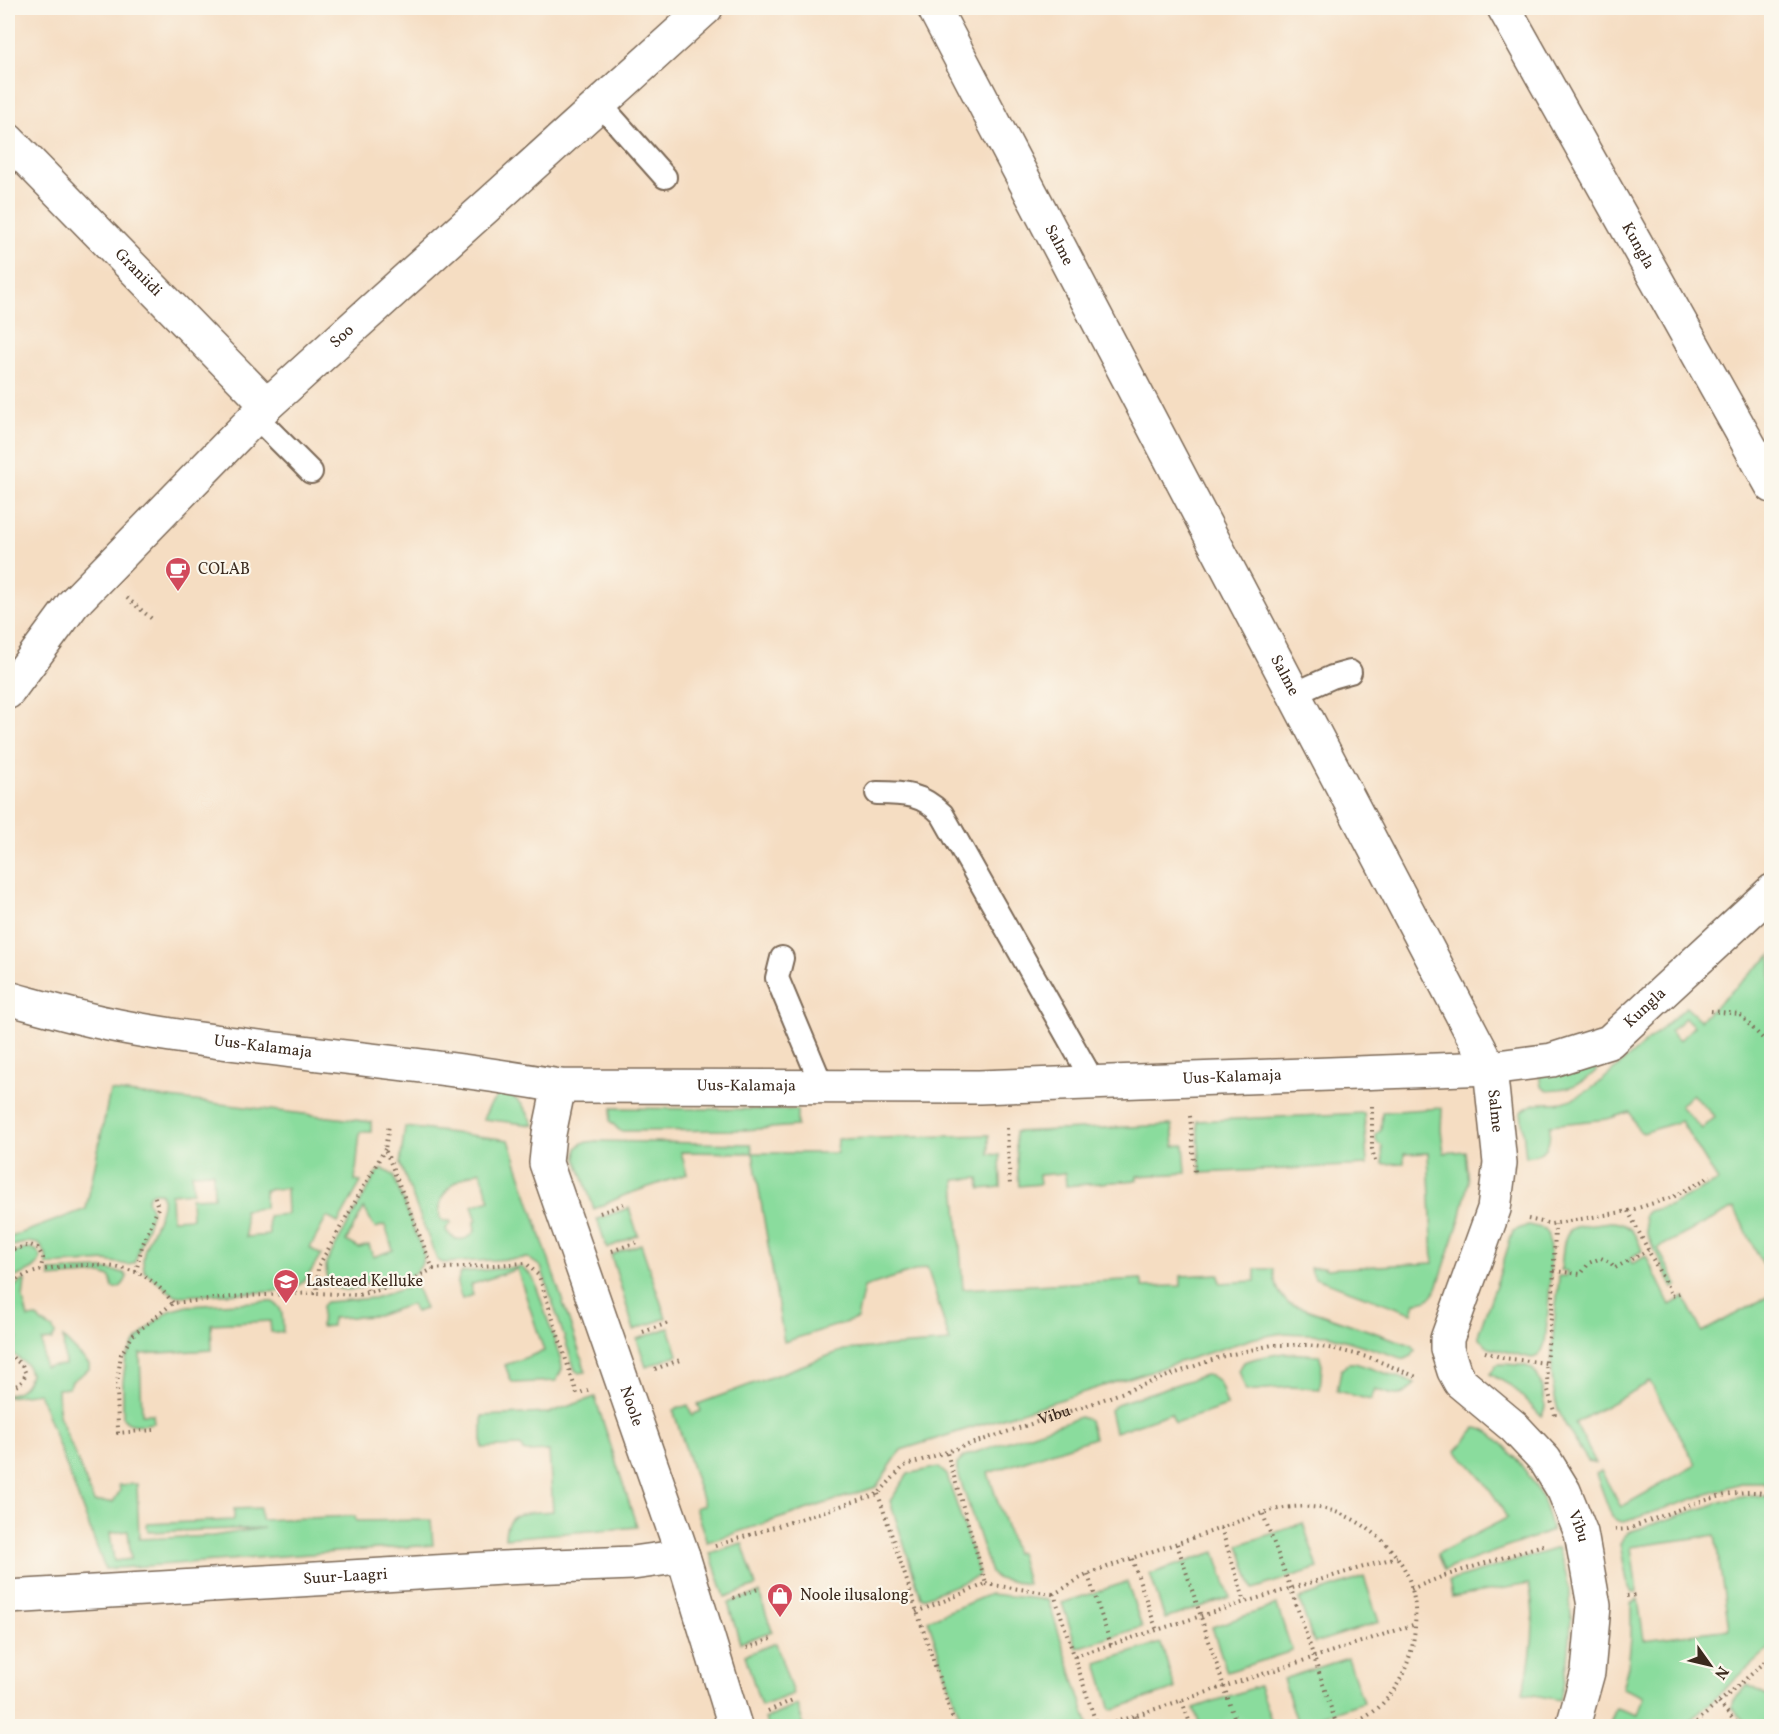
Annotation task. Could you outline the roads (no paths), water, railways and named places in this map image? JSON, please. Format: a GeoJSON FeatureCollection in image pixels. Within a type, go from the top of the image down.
{"type":"FeatureCollection","features":[{"type":"Feature","properties":{"kind":"street","name":"Soo"},"geometry":{"type":"LineString","coordinates":[[8,692],[72,604],[261,411],[706,8]]}},
{"type":"Feature","properties":{"kind":"street","name":"Salme"},"geometry":{"type":"LineString","coordinates":[[934,8],[1490,1068],[1500,1163],[1494,1209],[1447,1339],[1450,1382]]}},
{"type":"Feature","properties":{"kind":"street","name":"Kungla"},"geometry":{"type":"LineString","coordinates":[[1504,8],[1772,486]]}},
{"type":"Feature","properties":{"kind":"street","name":"Graniidi"},"geometry":{"type":"LineString","coordinates":[[8,140],[261,411]]}},
{"type":"Feature","properties":{"kind":"street","name":"Kungla"},"geometry":{"type":"LineString","coordinates":[[1490,1068],[1552,1060],[1609,1042],[1772,891]]}},
{"type":"Feature","properties":{"kind":"street","name":"Uus-Kalamaja"},"geometry":{"type":"LineString","coordinates":[[8,998],[110,1024],[173,1035],[309,1054],[397,1062],[488,1074],[559,1086],[979,1087],[1490,1068]]}},
{"type":"Feature","properties":{"kind":"street","name":"Noole"},"geometry":{"type":"LineString","coordinates":[[559,1086],[549,1134],[546,1163],[683,1556],[747,1721]]}},
{"type":"Feature","properties":{"kind":"street","name":"Vibu"},"geometry":{"type":"LineString","coordinates":[[1450,1382],[1514,1427],[1545,1460],[1564,1491],[1581,1533],[1594,1606],[1588,1672],[1573,1726]]}},
{"type":"Feature","properties":{"kind":"street","name":"Suur-Laagri"},"geometry":{"type":"LineString","coordinates":[[8,1597],[502,1568],[633,1563],[683,1556]]}},
{"type":"Feature","properties":{"kind":"lane"},"geometry":{"type":"LineString","coordinates":[[600,104],[664,177]]}},
{"type":"Feature","properties":{"kind":"lane"},"geometry":{"type":"LineString","coordinates":[[261,411],[311,472]]}},
{"type":"Feature","properties":{"kind":"lane"},"geometry":{"type":"LineString","coordinates":[[1294,694],[1332,677],[1350,672]]}},
{"type":"Feature","properties":{"kind":"lane"},"geometry":{"type":"LineString","coordinates":[[877,793],[905,793],[930,801],[942,814],[1094,1083]]}},
{"type":"Feature","properties":{"kind":"lane"},"geometry":{"type":"LineString","coordinates":[[782,958],[777,978],[823,1088]]}},
{"type":"Feature","properties":{"kind":"place","name":"COLAB"},"geometry":{"type":"Point","coordinates":[178,593]}},
{"type":"Feature","properties":{"kind":"place","name":"Lasteaed Kelluke"},"geometry":{"type":"Point","coordinates":[286,1305]}},
{"type":"Feature","properties":{"kind":"place","name":"Noole ilusalong"},"geometry":{"type":"Point","coordinates":[780,1619]}}]}
